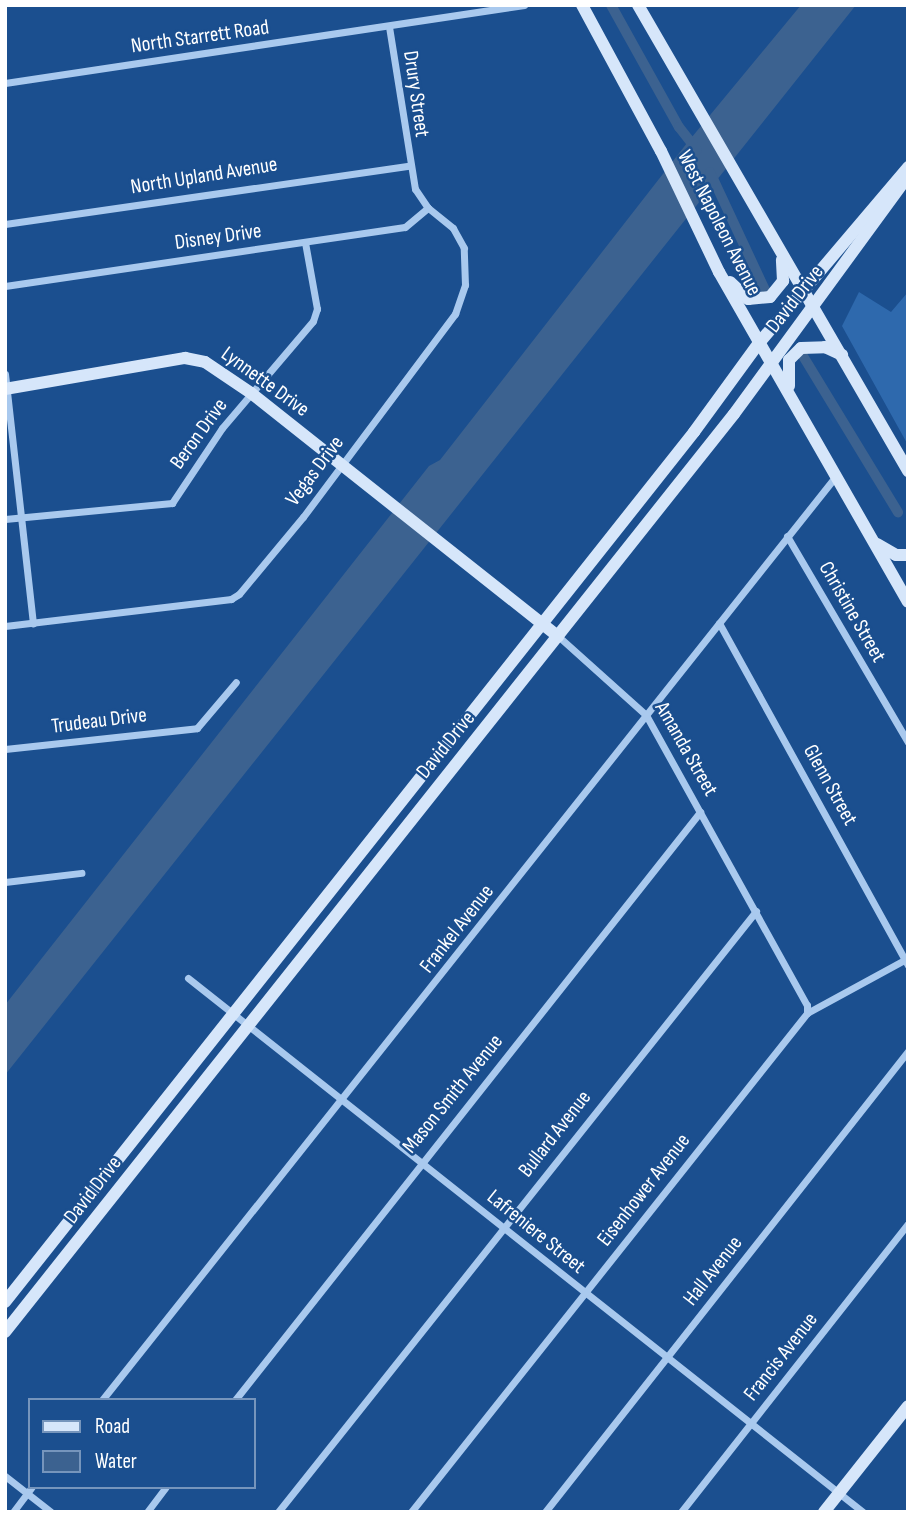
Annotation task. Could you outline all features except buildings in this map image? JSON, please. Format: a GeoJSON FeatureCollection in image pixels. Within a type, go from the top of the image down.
{"type":"FeatureCollection","features":[{"type":"Feature","properties":{"kind":"main road","name":"West Napoleon Avenue"},"geometry":{"type":"LineString","coordinates":[[582,5],[661,151],[719,272],[908,602]]}},
{"type":"Feature","properties":{"kind":"main road","name":"West Napoleon Avenue"},"geometry":{"type":"LineString","coordinates":[[638,5],[908,471]]}},
{"type":"Feature","properties":{"kind":"main road","name":"David Drive"},"geometry":{"type":"LineString","coordinates":[[5,1302],[544,622],[759,343],[908,167]]}},
{"type":"Feature","properties":{"kind":"main road","name":"David Drive"},"geometry":{"type":"LineString","coordinates":[[5,1332],[558,636],[814,307],[908,176]]}},
{"type":"Feature","properties":{"kind":"main road"},"geometry":{"type":"LineString","coordinates":[[719,272],[748,299],[760,300],[777,292],[783,281],[780,253]]}},
{"type":"Feature","properties":{"kind":"main road"},"geometry":{"type":"LineString","coordinates":[[791,397],[786,373],[789,359],[801,348],[825,347],[842,355]]}},
{"type":"Feature","properties":{"kind":"main road","name":"Lynnette Drive"},"geometry":{"type":"LineString","coordinates":[[6,389],[185,358],[205,362],[251,393],[397,506]]}},
{"type":"Feature","properties":{"kind":"main road","name":"Amanda Street"},"geometry":{"type":"LineString","coordinates":[[397,506],[558,636]]}},
{"type":"Feature","properties":{"kind":"main road"},"geometry":{"type":"LineString","coordinates":[[871,539],[896,555],[908,555]]}},
{"type":"Feature","properties":{"kind":"main road"},"geometry":{"type":"LineString","coordinates":[[386,820],[401,832]]}},
{"type":"Feature","properties":{"kind":"main road"},"geometry":{"type":"LineString","coordinates":[[824,1512],[908,1406]]}},
{"type":"Feature","properties":{"kind":"street","name":"North Starrett Road"},"geometry":{"type":"LineString","coordinates":[[5,83],[524,5]]}},
{"type":"Feature","properties":{"kind":"street","name":"Drury Street"},"geometry":{"type":"LineString","coordinates":[[389,27],[409,166]]}},
{"type":"Feature","properties":{"kind":"street","name":"Vegas Drive"},"geometry":{"type":"LineString","coordinates":[[5,626],[231,598],[342,464],[455,314],[462,297],[464,248],[453,228],[428,208],[409,166]]}},
{"type":"Feature","properties":{"kind":"street","name":"North Upland Avenue"},"geometry":{"type":"LineString","coordinates":[[5,224],[409,166]]}},
{"type":"Feature","properties":{"kind":"street","name":"Disney Drive"},"geometry":{"type":"LineString","coordinates":[[5,286],[405,227],[428,208]]}},
{"type":"Feature","properties":{"kind":"street","name":"Beron Drive"},"geometry":{"type":"LineString","coordinates":[[5,519],[172,503],[251,393],[313,321],[317,309],[306,242]]}},
{"type":"Feature","properties":{"kind":"street"},"geometry":{"type":"LineString","coordinates":[[5,374],[33,623]]}},
{"type":"Feature","properties":{"kind":"street","name":"Frankel Avenue"},"geometry":{"type":"LineString","coordinates":[[104,1398],[836,476]]}},
{"type":"Feature","properties":{"kind":"street","name":"Christine Street"},"geometry":{"type":"LineString","coordinates":[[788,536],[908,742]]}},
{"type":"Feature","properties":{"kind":"street","name":"Glenn Street"},"geometry":{"type":"LineString","coordinates":[[719,623],[907,960]]}},
{"type":"Feature","properties":{"kind":"street","name":"Amanda Street"},"geometry":{"type":"LineString","coordinates":[[558,636],[646,715],[807,1004],[807,1013]]}},
{"type":"Feature","properties":{"kind":"street","name":"Trudeau Drive"},"geometry":{"type":"LineString","coordinates":[[5,749],[197,727],[236,682]]}},
{"type":"Feature","properties":{"kind":"street","name":"Mason Smith Avenue"},"geometry":{"type":"LineString","coordinates":[[237,1398],[700,812]]}},
{"type":"Feature","properties":{"kind":"street"},"geometry":{"type":"LineString","coordinates":[[5,882],[82,873]]}},
{"type":"Feature","properties":{"kind":"street","name":"Bullard Avenue"},"geometry":{"type":"LineString","coordinates":[[278,1512],[756,911]]}},
{"type":"Feature","properties":{"kind":"street","name":"Eisenhower Avenue"},"geometry":{"type":"LineString","coordinates":[[411,1512],[807,1013],[907,960]]}},
{"type":"Feature","properties":{"kind":"street","name":"Lafreniere Street"},"geometry":{"type":"LineString","coordinates":[[188,978],[863,1512]]}},
{"type":"Feature","properties":{"kind":"street","name":"Hall Avenue"},"geometry":{"type":"LineString","coordinates":[[545,1512],[908,1051]]}},
{"type":"Feature","properties":{"kind":"street","name":"Francis Avenue"},"geometry":{"type":"LineString","coordinates":[[681,1512],[908,1224]]}},
{"type":"Feature","properties":{"kind":"street"},"geometry":{"type":"LineString","coordinates":[[5,1476],[28,1489]]}},
{"type":"Feature","properties":{"kind":"street"},"geometry":{"type":"LineString","coordinates":[[147,1512],[164,1489]]}},
{"type":"Feature","properties":{"kind":"street"},"geometry":{"type":"LineString","coordinates":[[13,1512],[30,1490],[51,1512]]}},
{"type":"Feature","properties":{"kind":"shaded area"},"geometry":{"type":"Polygon","coordinates":[[[859,292],[891,312],[908,292],[908,445],[842,326],[859,292]]]}},
{"type":"Feature","properties":{"kind":"water"},"geometry":{"type":"Polygon","coordinates":[[[801,5],[856,5],[5,1075],[5,1005],[429,466],[440,460],[687,143],[801,5]]]}},
{"type":"Feature","properties":{"kind":"waterway"},"geometry":{"type":"LineString","coordinates":[[611,5],[679,127],[697,150]]}},
{"type":"Feature","properties":{"kind":"waterway"},"geometry":{"type":"LineString","coordinates":[[710,172],[766,292]]}},
{"type":"Feature","properties":{"kind":"waterway"},"geometry":{"type":"LineString","coordinates":[[803,356],[898,512]]}}]}
